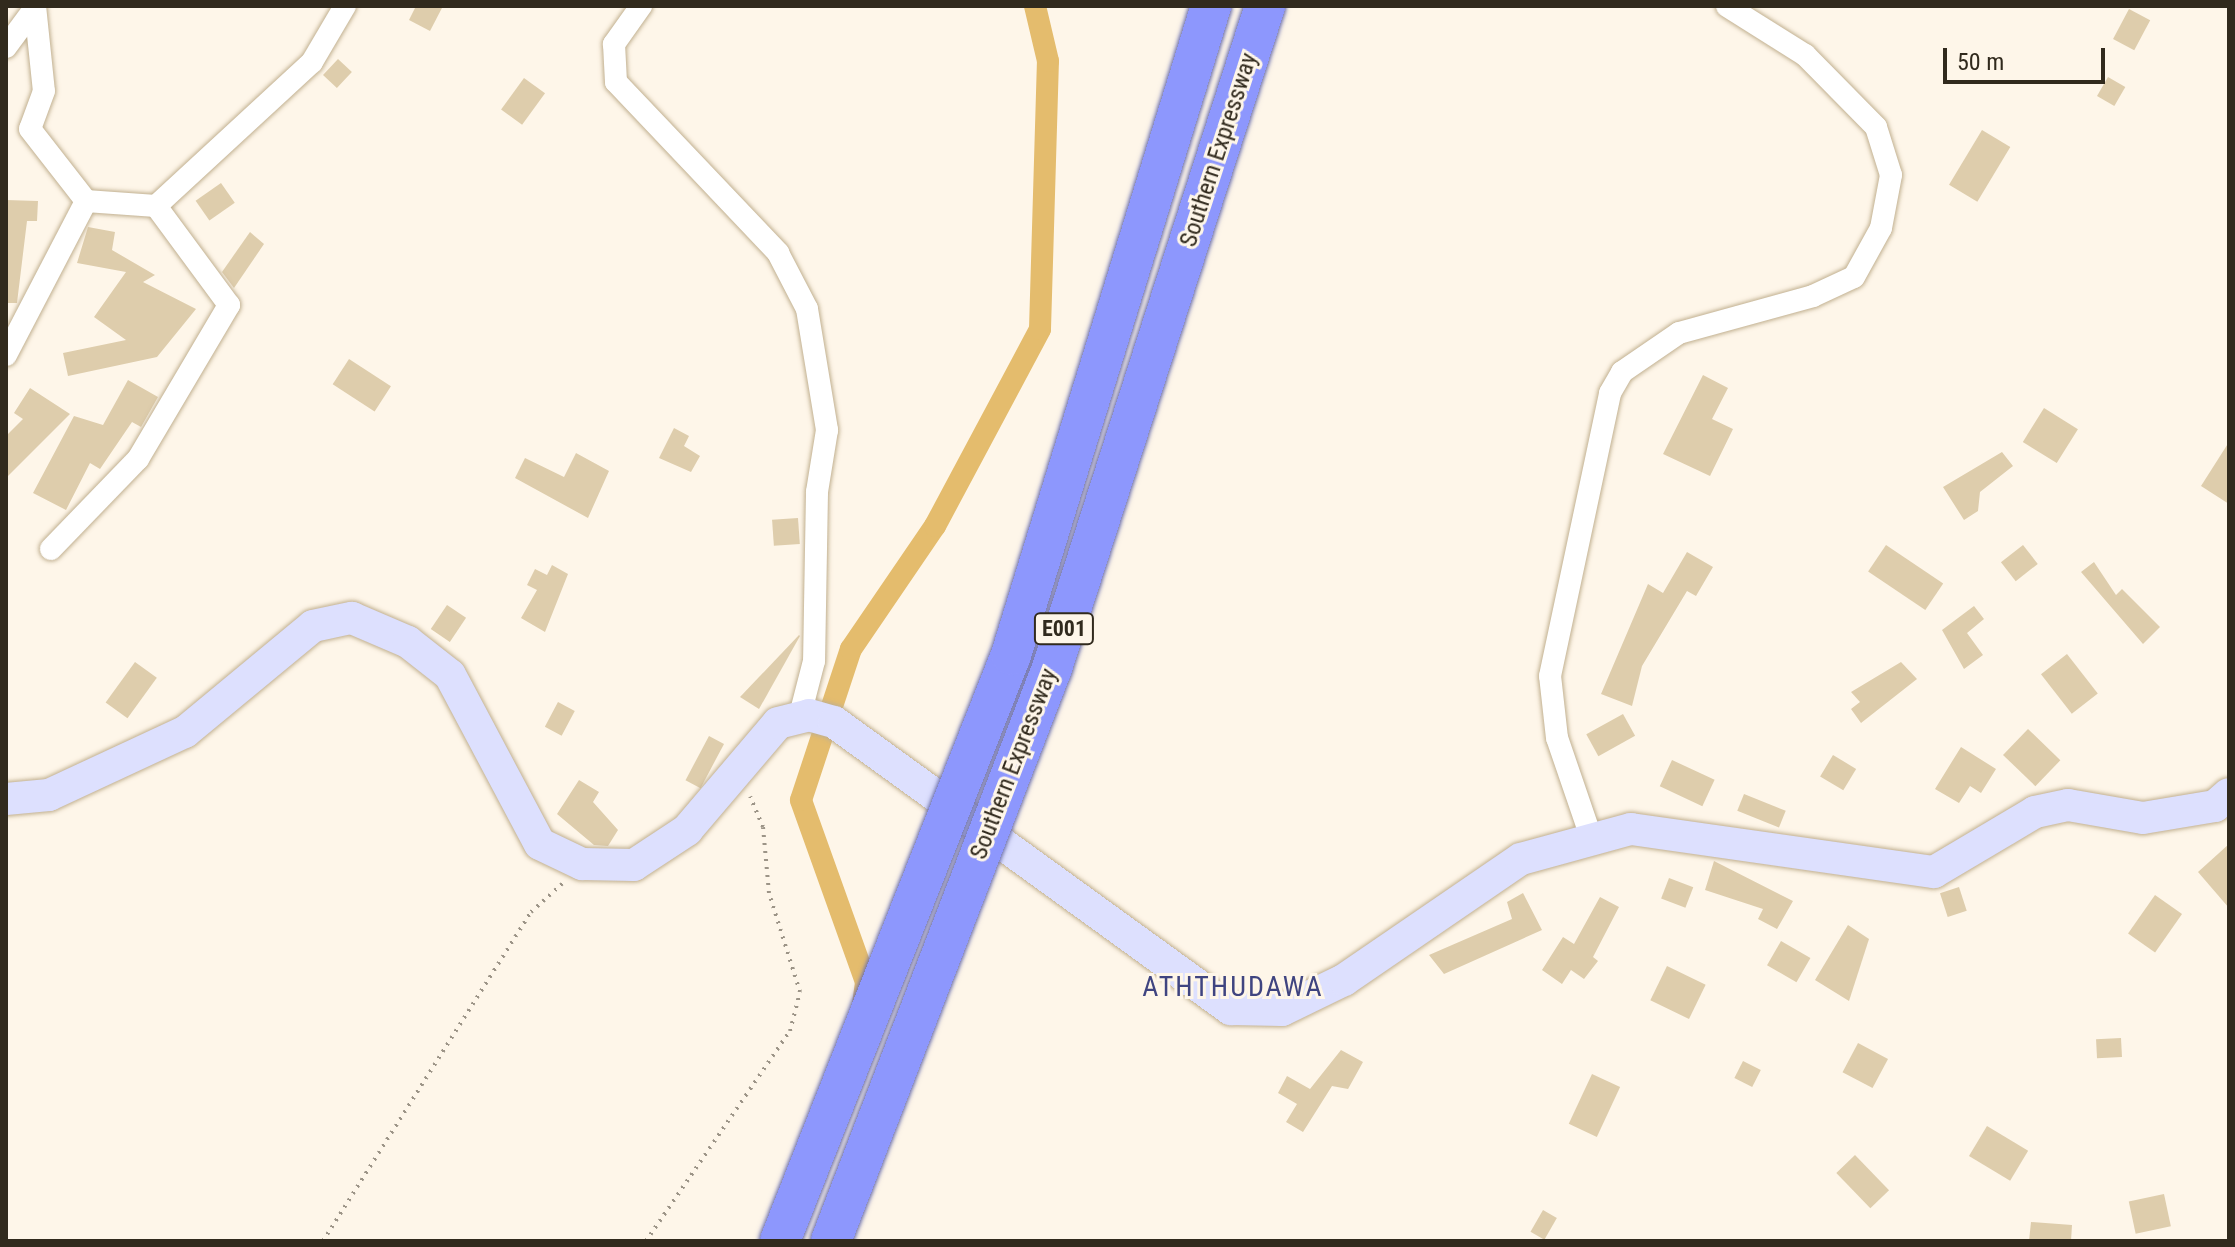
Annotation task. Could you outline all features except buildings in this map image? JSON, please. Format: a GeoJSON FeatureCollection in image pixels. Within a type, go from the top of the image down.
{"type":"FeatureCollection","features":[{"type":"Feature","properties":{"kind":"highway","name":"Southern Expressway"},"geometry":{"type":"LineString","coordinates":[[780,1241],[1011,655],[1211,6]]}},
{"type":"Feature","properties":{"kind":"highway","name":"Southern Expressway"},"geometry":{"type":"LineString","coordinates":[[831,1241],[1052,668],[1265,6]]}},
{"type":"Feature","properties":{"kind":"street"},"geometry":{"type":"LineString","coordinates":[[34,8],[44,91],[30,129],[86,201],[156,206],[312,62],[345,6]]}},
{"type":"Feature","properties":{"kind":"street"},"geometry":{"type":"LineString","coordinates":[[641,6],[614,44],[616,82],[778,253],[807,309],[827,430],[817,492],[814,717]]}},
{"type":"Feature","properties":{"kind":"street"},"geometry":{"type":"LineString","coordinates":[[1592,840],[1557,738],[1550,676],[1610,393],[1622,372],[1679,333],[1813,296],[1854,277],[1881,228],[1891,175],[1876,127],[1805,55],[1727,6]]}},
{"type":"Feature","properties":{"kind":"street"},"geometry":{"type":"LineString","coordinates":[[6,47],[34,8]]}},
{"type":"Feature","properties":{"kind":"street"},"geometry":{"type":"LineString","coordinates":[[6,355],[86,201]]}},
{"type":"Feature","properties":{"kind":"street"},"geometry":{"type":"LineString","coordinates":[[51,549],[138,459],[229,305],[156,206]]}},
{"type":"Feature","properties":{"kind":"street"},"geometry":{"type":"LineString","coordinates":[[6,799],[49,795],[185,732],[313,626],[352,618],[408,642],[450,675],[540,844],[582,864],[634,865],[687,830],[778,723],[814,717],[1231,1009],[1282,1010],[1344,980],[1521,859],[1631,829],[1934,872],[2035,812],[2068,805],[2143,818],[2215,806],[2229,794]]}},
{"type":"Feature","properties":{"kind":"path"},"geometry":{"type":"LineString","coordinates":[[646,1241],[790,1031],[800,992],[769,893],[763,827],[737,769]]}},
{"type":"Feature","properties":{"kind":"path"},"geometry":{"type":"LineString","coordinates":[[323,1241],[531,912],[582,864]]}},
{"type":"Feature","properties":{"kind":"waterway"},"geometry":{"type":"LineString","coordinates":[[863,1004],[866,982],[801,800],[851,649],[935,526],[1040,329],[1048,61],[1035,6]]}},
{"type":"Feature","properties":{"kind":"district","name":"ATHTHUDAWA"},"geometry":{"type":"Point","coordinates":[1233,987]}}]}
